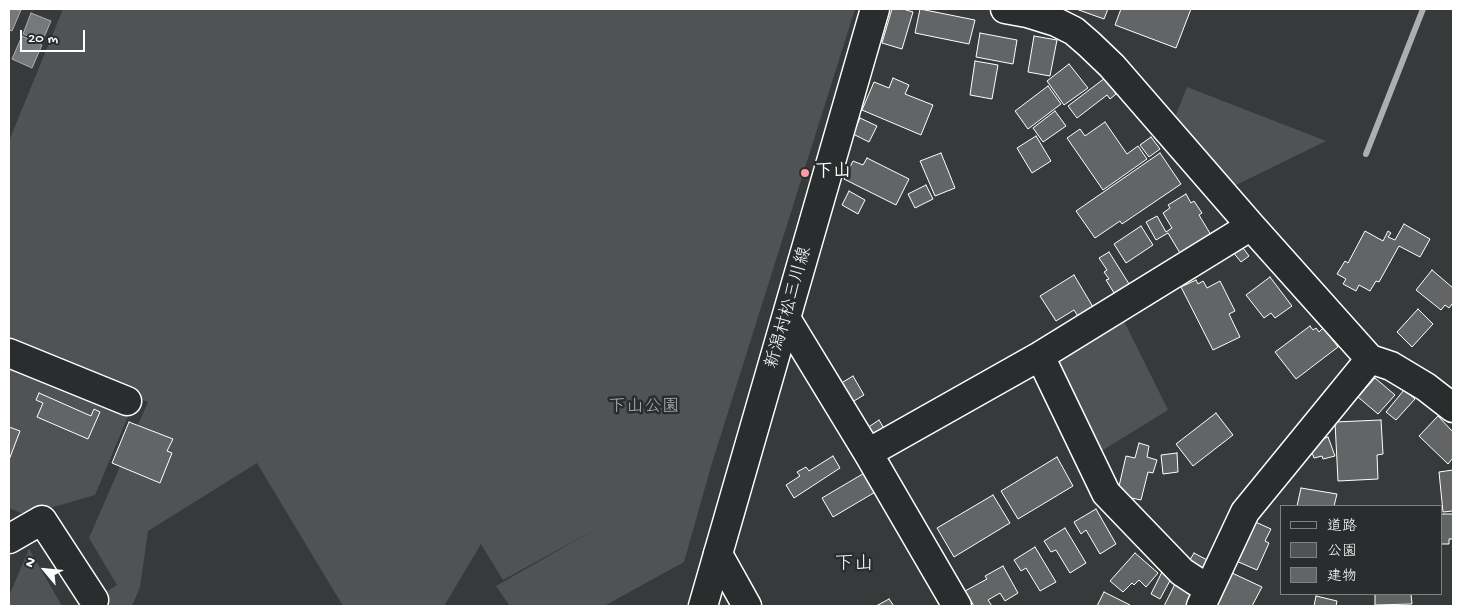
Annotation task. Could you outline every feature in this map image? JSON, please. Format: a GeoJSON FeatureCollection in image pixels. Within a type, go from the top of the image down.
{"type":"FeatureCollection","features":[{"type":"Feature","properties":{"kind":"street","name":"新潟村松三川線"},"geometry":{"type":"LineString","coordinates":[[703,606],[787,320],[875,9]]}},
{"type":"Feature","properties":{"kind":"street"},"geometry":{"type":"LineString","coordinates":[[1005,9],[1027,13],[1056,22],[1074,31],[1090,44],[1112,66],[1250,226],[1370,359],[1398,370],[1426,387],[1453,408]]}},
{"type":"Feature","properties":{"kind":"street"},"geometry":{"type":"LineString","coordinates":[[868,453],[1040,356],[1250,226]]}},
{"type":"Feature","properties":{"kind":"street"},"geometry":{"type":"LineString","coordinates":[[787,320],[868,453],[957,606]]}},
{"type":"Feature","properties":{"kind":"street"},"geometry":{"type":"LineString","coordinates":[[9,353],[127,401]]}},
{"type":"Feature","properties":{"kind":"street"},"geometry":{"type":"LineString","coordinates":[[1040,356],[1106,493],[1182,572],[1204,598],[1245,512],[1370,359]]}},
{"type":"Feature","properties":{"kind":"street"},"geometry":{"type":"LineString","coordinates":[[9,539],[42,520],[94,600]]}},
{"type":"Feature","properties":{"kind":"street"},"geometry":{"type":"LineString","coordinates":[[718,554],[748,606]]}},
{"type":"Feature","properties":{"kind":"green space","name":"下山公園"},"geometry":{"type":"Polygon","coordinates":[[[63,9],[855,9],[712,463],[684,562],[604,606],[510,606],[496,586],[601,526],[503,580],[481,544],[444,606],[343,606],[257,463],[148,531],[140,587],[132,606],[84,606],[117,585],[89,538],[148,402],[9,342],[9,141],[63,9]]]}},
{"type":"Feature","properties":{"kind":"green space"},"geometry":{"type":"Polygon","coordinates":[[[1187,87],[1326,141],[1234,186],[1174,120],[1187,87]]]}},
{"type":"Feature","properties":{"kind":"green space"},"geometry":{"type":"Polygon","coordinates":[[[1120,313],[1168,410],[1095,455],[1046,358],[1120,313]]]}},
{"type":"Feature","properties":{"kind":"green space"},"geometry":{"type":"Polygon","coordinates":[[[9,365],[129,414],[95,495],[26,515],[9,508],[9,365]]]}},
{"type":"Feature","properties":{"kind":"green space"},"geometry":{"type":"Polygon","coordinates":[[[29,549],[62,606],[9,606],[9,596],[29,549]]]}},
{"type":"Feature","properties":{"kind":"shaded area"},"geometry":{"type":"Polygon","coordinates":[[[9,9],[21,10],[12,31],[9,30],[9,9]]]}},
{"type":"Feature","properties":{"kind":"shaded area"},"geometry":{"type":"Polygon","coordinates":[[[31,13],[51,21],[42,42],[23,34],[31,13]]]}},
{"type":"Feature","properties":{"kind":"shaded area"},"geometry":{"type":"Polygon","coordinates":[[[22,36],[42,45],[32,68],[12,59],[22,36]]]}},
{"type":"Feature","properties":{"kind":"building"},"geometry":{"type":"Polygon","coordinates":[[[892,9],[903,9],[913,12],[902,49],[882,43],[892,9]]]}},
{"type":"Feature","properties":{"kind":"building"},"geometry":{"type":"Polygon","coordinates":[[[920,9],[975,20],[969,44],[915,33],[920,9]]]}},
{"type":"Feature","properties":{"kind":"building"},"geometry":{"type":"Polygon","coordinates":[[[1076,9],[1108,9],[1104,19],[1076,9]]]}},
{"type":"Feature","properties":{"kind":"building"},"geometry":{"type":"Polygon","coordinates":[[[1121,9],[1191,9],[1176,48],[1115,25],[1121,9]]]}},
{"type":"Feature","properties":{"kind":"building"},"geometry":{"type":"Polygon","coordinates":[[[980,33],[1017,40],[1013,64],[976,57],[980,33]]]}},
{"type":"Feature","properties":{"kind":"building"},"geometry":{"type":"Polygon","coordinates":[[[1034,36],[1057,40],[1050,76],[1028,72],[1034,36]]]}},
{"type":"Feature","properties":{"kind":"building"},"geometry":{"type":"Polygon","coordinates":[[[975,61],[998,65],[992,99],[970,95],[975,61]]]}},
{"type":"Feature","properties":{"kind":"building"},"geometry":{"type":"Polygon","coordinates":[[[1069,64],[1088,88],[1064,105],[1047,81],[1069,64]]]}},
{"type":"Feature","properties":{"kind":"building"},"geometry":{"type":"Polygon","coordinates":[[[893,78],[909,85],[905,94],[933,105],[921,135],[862,110],[874,82],[889,88],[893,78]]]}},
{"type":"Feature","properties":{"kind":"building"},"geometry":{"type":"Polygon","coordinates":[[[1105,78],[1116,94],[1110,99],[1107,95],[1077,118],[1068,106],[1105,78]]]}},
{"type":"Feature","properties":{"kind":"building"},"geometry":{"type":"Polygon","coordinates":[[[1048,86],[1061,104],[1028,129],[1015,111],[1048,86]]]}},
{"type":"Feature","properties":{"kind":"building"},"geometry":{"type":"Polygon","coordinates":[[[1055,111],[1066,126],[1043,142],[1033,128],[1055,111]]]}},
{"type":"Feature","properties":{"kind":"building"},"geometry":{"type":"Polygon","coordinates":[[[860,118],[877,126],[869,142],[853,134],[860,118]]]}},
{"type":"Feature","properties":{"kind":"building"},"geometry":{"type":"Polygon","coordinates":[[[1105,122],[1127,154],[1138,146],[1147,159],[1103,190],[1067,138],[1080,129],[1085,136],[1105,122]]]}},
{"type":"Feature","properties":{"kind":"building"},"geometry":{"type":"Polygon","coordinates":[[[1036,136],[1051,161],[1032,173],[1017,148],[1036,136]]]}},
{"type":"Feature","properties":{"kind":"building"},"geometry":{"type":"Polygon","coordinates":[[[1151,137],[1160,149],[1149,157],[1140,145],[1151,137]]]}},
{"type":"Feature","properties":{"kind":"building"},"geometry":{"type":"Polygon","coordinates":[[[941,153],[955,188],[935,196],[920,161],[941,153]]]}},
{"type":"Feature","properties":{"kind":"building"},"geometry":{"type":"Polygon","coordinates":[[[1160,153],[1181,184],[1122,224],[1120,221],[1095,238],[1076,211],[1160,153]]]}},
{"type":"Feature","properties":{"kind":"building"},"geometry":{"type":"Polygon","coordinates":[[[867,158],[909,179],[896,205],[844,179],[853,161],[863,165],[867,158]]]}},
{"type":"Feature","properties":{"kind":"building"},"geometry":{"type":"Polygon","coordinates":[[[926,185],[933,199],[915,208],[908,194],[926,185]]]}},
{"type":"Feature","properties":{"kind":"building"},"geometry":{"type":"Polygon","coordinates":[[[849,191],[865,200],[858,214],[842,205],[849,191]]]}},
{"type":"Feature","properties":{"kind":"building"},"geometry":{"type":"Polygon","coordinates":[[[1186,194],[1191,203],[1194,201],[1202,213],[1199,215],[1214,240],[1183,258],[1168,233],[1156,240],[1146,222],[1157,216],[1166,232],[1172,228],[1163,213],[1170,208],[1168,205],[1186,194]]]}},
{"type":"Feature","properties":{"kind":"building"},"geometry":{"type":"Polygon","coordinates":[[[1404,224],[1430,239],[1420,257],[1399,246],[1379,282],[1376,281],[1370,291],[1359,285],[1356,291],[1343,284],[1346,279],[1337,274],[1345,261],[1348,263],[1365,231],[1383,241],[1388,231],[1391,233],[1388,237],[1395,240],[1404,224]]]}},
{"type":"Feature","properties":{"kind":"building"},"geometry":{"type":"Polygon","coordinates":[[[1141,226],[1153,245],[1126,263],[1114,244],[1141,226]]]}},
{"type":"Feature","properties":{"kind":"building"},"geometry":{"type":"Polygon","coordinates":[[[1237,240],[1249,256],[1241,262],[1232,251],[1237,240]]]}},
{"type":"Feature","properties":{"kind":"building"},"geometry":{"type":"Polygon","coordinates":[[[1109,252],[1131,287],[1116,296],[1106,280],[1109,279],[1104,272],[1107,270],[1099,258],[1109,252]]]}},
{"type":"Feature","properties":{"kind":"building"},"geometry":{"type":"Polygon","coordinates":[[[1432,270],[1453,288],[1453,303],[1449,308],[1445,305],[1441,310],[1416,290],[1432,270]]]}},
{"type":"Feature","properties":{"kind":"building"},"geometry":{"type":"Polygon","coordinates":[[[1074,275],[1096,312],[1081,321],[1074,310],[1056,321],[1040,296],[1074,275]]]}},
{"type":"Feature","properties":{"kind":"building"},"geometry":{"type":"Polygon","coordinates":[[[1270,277],[1292,306],[1275,318],[1271,313],[1264,318],[1246,295],[1270,277]]]}},
{"type":"Feature","properties":{"kind":"building"},"geometry":{"type":"Polygon","coordinates":[[[1196,280],[1198,284],[1203,281],[1207,288],[1220,281],[1235,311],[1229,314],[1240,337],[1213,350],[1181,287],[1196,280]]]}},
{"type":"Feature","properties":{"kind":"building"},"geometry":{"type":"Polygon","coordinates":[[[1418,309],[1433,324],[1412,347],[1397,332],[1418,309]]]}},
{"type":"Feature","properties":{"kind":"building"},"geometry":{"type":"Polygon","coordinates":[[[1310,326],[1313,330],[1316,328],[1319,332],[1323,328],[1338,347],[1296,379],[1275,352],[1310,326]]]}},
{"type":"Feature","properties":{"kind":"building"},"geometry":{"type":"Polygon","coordinates":[[[853,376],[864,395],[849,404],[838,385],[853,376]]]}},
{"type":"Feature","properties":{"kind":"building"},"geometry":{"type":"Polygon","coordinates":[[[1375,378],[1395,395],[1378,414],[1358,397],[1375,378]]]}},
{"type":"Feature","properties":{"kind":"building"},"geometry":{"type":"Polygon","coordinates":[[[1404,390],[1415,399],[1396,420],[1386,412],[1404,390]]]}},
{"type":"Feature","properties":{"kind":"building"},"geometry":{"type":"Polygon","coordinates":[[[39,393],[91,416],[94,409],[100,412],[88,439],[37,417],[43,403],[36,400],[39,393]]]}},
{"type":"Feature","properties":{"kind":"building"},"geometry":{"type":"Polygon","coordinates":[[[1216,413],[1233,435],[1193,466],[1176,444],[1216,413]]]}},
{"type":"Feature","properties":{"kind":"building"},"geometry":{"type":"Polygon","coordinates":[[[1438,416],[1453,432],[1453,458],[1448,464],[1419,436],[1438,416]]]}},
{"type":"Feature","properties":{"kind":"building"},"geometry":{"type":"Polygon","coordinates":[[[879,420],[888,435],[872,444],[864,430],[879,420]]]}},
{"type":"Feature","properties":{"kind":"building"},"geometry":{"type":"Polygon","coordinates":[[[1381,420],[1383,454],[1377,455],[1378,479],[1338,481],[1335,422],[1381,420]]]}},
{"type":"Feature","properties":{"kind":"building"},"geometry":{"type":"Polygon","coordinates":[[[129,422],[173,439],[167,451],[172,453],[160,483],[112,463],[129,422]]]}},
{"type":"Feature","properties":{"kind":"building"},"geometry":{"type":"Polygon","coordinates":[[[9,427],[20,431],[9,460],[9,427]]]}},
{"type":"Feature","properties":{"kind":"building"},"geometry":{"type":"Polygon","coordinates":[[[1328,437],[1335,456],[1323,459],[1322,456],[1314,458],[1309,444],[1328,437]]]}},
{"type":"Feature","properties":{"kind":"building"},"geometry":{"type":"Polygon","coordinates":[[[1139,443],[1149,446],[1147,457],[1157,460],[1153,473],[1148,472],[1141,500],[1117,495],[1126,456],[1135,458],[1139,443]]]}},
{"type":"Feature","properties":{"kind":"building"},"geometry":{"type":"Polygon","coordinates":[[[1177,453],[1178,472],[1163,474],[1161,455],[1177,453]]]}},
{"type":"Feature","properties":{"kind":"building"},"geometry":{"type":"Polygon","coordinates":[[[833,456],[840,468],[794,498],[786,485],[800,476],[797,472],[806,467],[809,471],[833,456]]]}},
{"type":"Feature","properties":{"kind":"building"},"geometry":{"type":"Polygon","coordinates":[[[1057,457],[1073,486],[1018,519],[1001,491],[1057,457]]]}},
{"type":"Feature","properties":{"kind":"building"},"geometry":{"type":"Polygon","coordinates":[[[1453,470],[1453,511],[1443,512],[1439,472],[1453,470]]]}},
{"type":"Feature","properties":{"kind":"building"},"geometry":{"type":"Polygon","coordinates":[[[866,472],[877,491],[833,517],[822,498],[866,472]]]}},
{"type":"Feature","properties":{"kind":"building"},"geometry":{"type":"Polygon","coordinates":[[[1301,488],[1337,494],[1334,505],[1297,505],[1301,488]]]}},
{"type":"Feature","properties":{"kind":"building"},"geometry":{"type":"Polygon","coordinates":[[[993,495],[1010,523],[954,557],[937,528],[993,495]]]}},
{"type":"Feature","properties":{"kind":"building"},"geometry":{"type":"Polygon","coordinates":[[[1096,509],[1116,544],[1100,554],[1086,530],[1081,534],[1074,522],[1096,509]]]}},
{"type":"Feature","properties":{"kind":"building"},"geometry":{"type":"Polygon","coordinates":[[[1442,514],[1453,514],[1453,539],[1449,539],[1449,544],[1442,544],[1442,514]]]}},
{"type":"Feature","properties":{"kind":"building"},"geometry":{"type":"Polygon","coordinates":[[[1251,520],[1271,529],[1265,541],[1269,543],[1257,570],[1234,560],[1251,520]]]}},
{"type":"Feature","properties":{"kind":"building"},"geometry":{"type":"Polygon","coordinates":[[[1065,528],[1086,563],[1070,573],[1056,550],[1051,552],[1044,541],[1065,528]]]}},
{"type":"Feature","properties":{"kind":"building"},"geometry":{"type":"Polygon","coordinates":[[[1035,547],[1056,582],[1040,591],[1026,568],[1021,571],[1014,560],[1035,547]]]}},
{"type":"Feature","properties":{"kind":"building"},"geometry":{"type":"Polygon","coordinates":[[[1135,553],[1158,573],[1146,587],[1139,580],[1134,585],[1132,583],[1123,592],[1110,581],[1135,553]]]}},
{"type":"Feature","properties":{"kind":"building"},"geometry":{"type":"Polygon","coordinates":[[[1194,553],[1211,562],[1205,574],[1187,565],[1194,553]]]}},
{"type":"Feature","properties":{"kind":"building"},"geometry":{"type":"Polygon","coordinates":[[[1003,566],[1018,593],[1005,601],[1000,593],[988,600],[992,606],[974,606],[965,591],[987,579],[985,576],[1003,566]]]}},
{"type":"Feature","properties":{"kind":"building"},"geometry":{"type":"Polygon","coordinates":[[[1163,570],[1173,575],[1160,599],[1151,594],[1163,570]]]}},
{"type":"Feature","properties":{"kind":"building"},"geometry":{"type":"Polygon","coordinates":[[[1230,572],[1262,587],[1252,606],[1214,606],[1230,572]]]}},
{"type":"Feature","properties":{"kind":"building"},"geometry":{"type":"Polygon","coordinates":[[[1176,582],[1197,592],[1190,606],[1164,606],[1176,582]]]}},
{"type":"Feature","properties":{"kind":"building"},"geometry":{"type":"Polygon","coordinates":[[[1104,592],[1130,605],[1097,606],[1104,592]]]}},
{"type":"Feature","properties":{"kind":"building"},"geometry":{"type":"Polygon","coordinates":[[[1375,595],[1411,595],[1412,604],[1375,605],[1375,595]]]}},
{"type":"Feature","properties":{"kind":"building"},"geometry":{"type":"Polygon","coordinates":[[[1316,596],[1337,601],[1336,606],[1314,606],[1316,596]]]}},
{"type":"Feature","properties":{"kind":"building"},"geometry":{"type":"Polygon","coordinates":[[[889,599],[894,606],[876,606],[889,599]]]}},
{"type":"Feature","properties":{"kind":"waterway"},"geometry":{"type":"LineString","coordinates":[[1366,154],[1423,9]]}},
{"type":"Feature","properties":{"kind":"place","name":"下山"},"geometry":{"type":"Point","coordinates":[805,173]}},
{"type":"Feature","properties":{"kind":"district","name":"下山"},"geometry":{"type":"Point","coordinates":[854,566]}}]}
